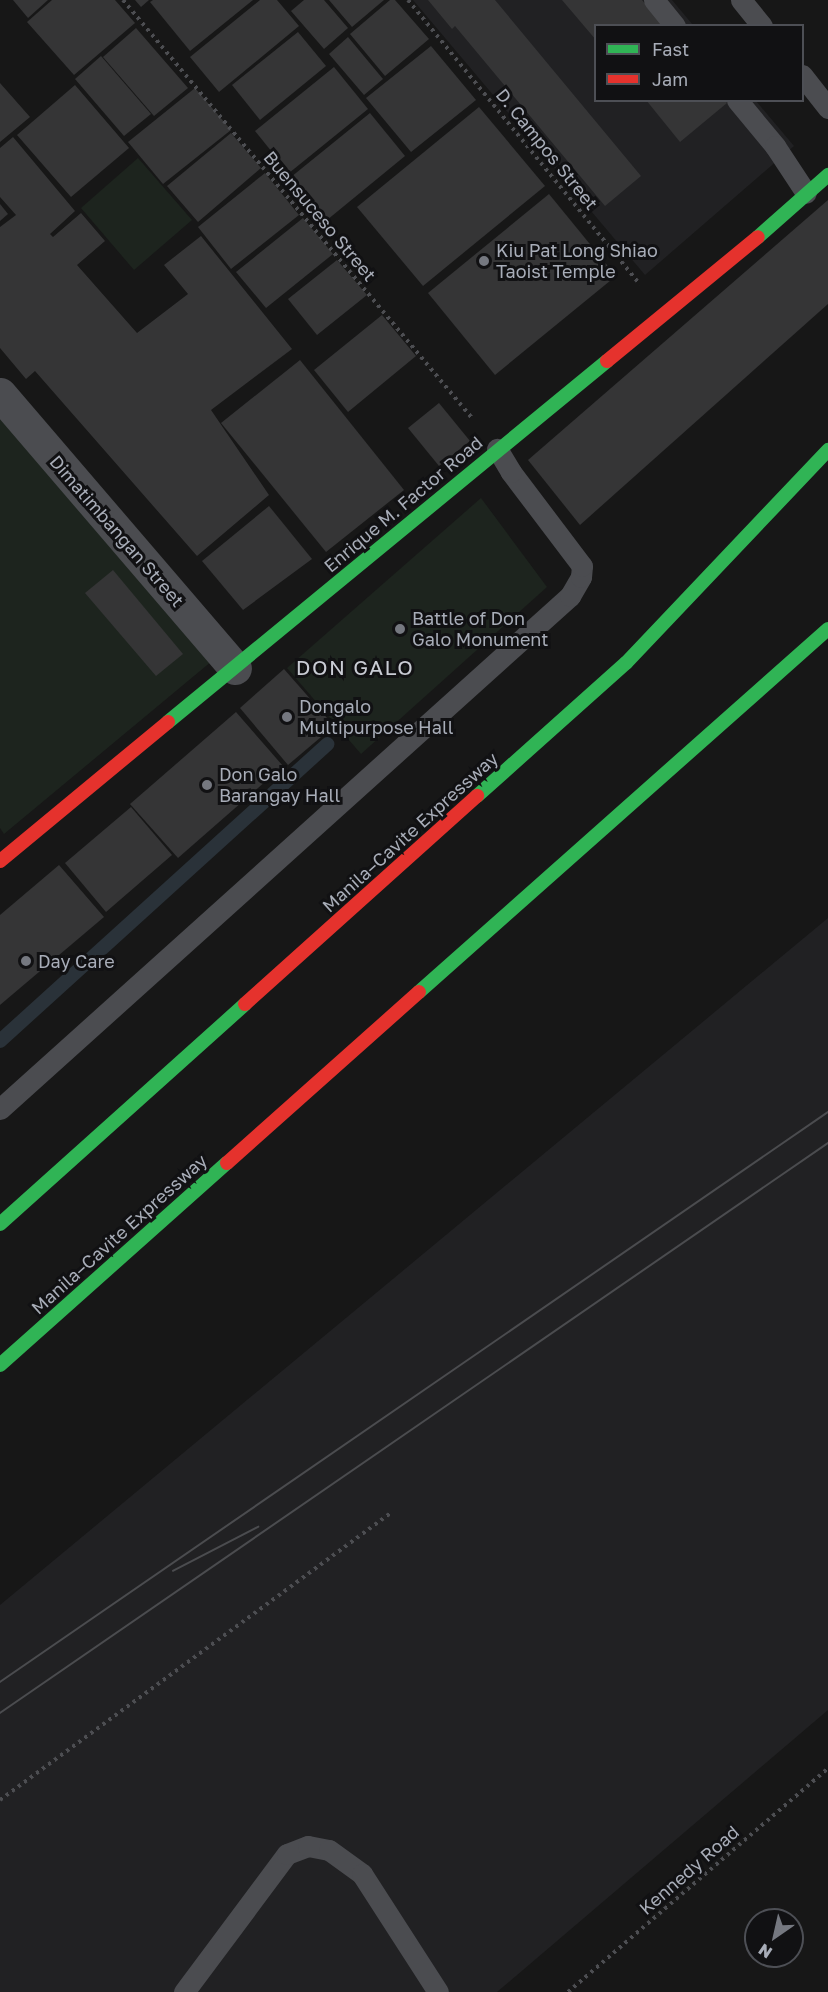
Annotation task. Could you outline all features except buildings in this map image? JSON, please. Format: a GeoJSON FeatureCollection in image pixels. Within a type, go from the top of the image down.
{"type":"FeatureCollection","features":[{"type":"Feature","properties":{"kind":"main road","name":"Enrique M. Factor Road"},"geometry":{"type":"LineString","coordinates":[[0,861],[497,449],[733,259],[828,175]]}},
{"type":"Feature","properties":{"kind":"main road","name":"Manila–Cavite Expressway"},"geometry":{"type":"LineString","coordinates":[[0,1224],[626,663],[828,450]]}},
{"type":"Feature","properties":{"kind":"main road","name":"Manila–Cavite Expressway"},"geometry":{"type":"LineString","coordinates":[[0,1365],[828,629]]}},
{"type":"Feature","properties":{"kind":"street","name":"Dimatimbangan Street"},"geometry":{"type":"LineString","coordinates":[[0,394],[235,668]]}},
{"type":"Feature","properties":{"kind":"lane"},"geometry":{"type":"LineString","coordinates":[[654,0],[673,24]]}},
{"type":"Feature","properties":{"kind":"lane"},"geometry":{"type":"LineString","coordinates":[[741,0],[760,24]]}},
{"type":"Feature","properties":{"kind":"lane"},"geometry":{"type":"LineString","coordinates":[[804,77],[826,101]]}},
{"type":"Feature","properties":{"kind":"lane"},"geometry":{"type":"LineString","coordinates":[[739,102],[775,146],[806,193]]}},
{"type":"Feature","properties":{"kind":"lane"},"geometry":{"type":"LineString","coordinates":[[0,1109],[570,596],[581,577],[582,567],[511,472],[497,449]]}},
{"type":"Feature","properties":{"kind":"lane"},"geometry":{"type":"LineString","coordinates":[[184,1992],[287,1854],[308,1846],[329,1850],[362,1874],[438,1992]]}},
{"type":"Feature","properties":{"kind":"path","name":"Buensuceso Street"},"geometry":{"type":"LineString","coordinates":[[123,0],[497,449]]}},
{"type":"Feature","properties":{"kind":"path","name":"D. Campos Street"},"geometry":{"type":"LineString","coordinates":[[408,0],[665,315]]}},
{"type":"Feature","properties":{"kind":"path"},"geometry":{"type":"LineString","coordinates":[[0,1800],[391,1513]]}},
{"type":"Feature","properties":{"kind":"path","name":"Kennedy Road"},"geometry":{"type":"LineString","coordinates":[[568,1992],[828,1768]]}},
{"type":"Feature","properties":{"kind":"shaded area"},"geometry":{"type":"Polygon","coordinates":[[[413,0],[672,0],[692,24],[594,24],[594,102],[757,102],[794,146],[645,275],[413,0]]]}},
{"type":"Feature","properties":{"kind":"shaded area"},"geometry":{"type":"Polygon","coordinates":[[[138,158],[192,220],[134,270],[81,208],[138,158]]]}},
{"type":"Feature","properties":{"kind":"shaded area"},"geometry":{"type":"Polygon","coordinates":[[[0,411],[212,661],[4,834],[0,828],[0,411]]]}},
{"type":"Feature","properties":{"kind":"shaded area"},"geometry":{"type":"Polygon","coordinates":[[[481,498],[547,587],[361,754],[287,668],[481,498]]]}},
{"type":"Feature","properties":{"kind":"shaded area"},"geometry":{"type":"Polygon","coordinates":[[[828,918],[828,1710],[497,1992],[0,1992],[0,1605],[828,918]]]}},
{"type":"Feature","properties":{"kind":"waterway"},"geometry":{"type":"LineString","coordinates":[[0,1041],[327,744]]}},
{"type":"Feature","properties":{"kind":"tram line"},"geometry":{"type":"LineString","coordinates":[[0,1682],[828,1112]]}},
{"type":"Feature","properties":{"kind":"tram line"},"geometry":{"type":"LineString","coordinates":[[0,1713],[828,1143]]}},
{"type":"Feature","properties":{"kind":"tram line"},"geometry":{"type":"LineString","coordinates":[[173,1571],[258,1527]]}},
{"type":"Feature","properties":{"kind":"traffic: fast"},"geometry":{"type":"LineString","coordinates":[[758,237],[828,175]]}},
{"type":"Feature","properties":{"kind":"traffic: fast"},"geometry":{"type":"LineString","coordinates":[[168,722],[607,361]]}},
{"type":"Feature","properties":{"kind":"traffic: fast"},"geometry":{"type":"LineString","coordinates":[[477,796],[626,663],[828,450]]}},
{"type":"Feature","properties":{"kind":"traffic: fast"},"geometry":{"type":"LineString","coordinates":[[419,992],[828,629]]}},
{"type":"Feature","properties":{"kind":"traffic: fast"},"geometry":{"type":"LineString","coordinates":[[0,1224],[245,1004]]}},
{"type":"Feature","properties":{"kind":"traffic: fast"},"geometry":{"type":"LineString","coordinates":[[0,1365],[227,1163]]}},
{"type":"Feature","properties":{"kind":"traffic: jam"},"geometry":{"type":"LineString","coordinates":[[607,361],[758,237]]}},
{"type":"Feature","properties":{"kind":"traffic: jam"},"geometry":{"type":"LineString","coordinates":[[0,861],[168,722]]}},
{"type":"Feature","properties":{"kind":"traffic: jam"},"geometry":{"type":"LineString","coordinates":[[245,1004],[477,796]]}},
{"type":"Feature","properties":{"kind":"traffic: jam"},"geometry":{"type":"LineString","coordinates":[[227,1163],[419,992]]}},
{"type":"Feature","properties":{"kind":"place","name":"Kiu Pat Long Shiao Taoist Temple"},"geometry":{"type":"Point","coordinates":[484,261]}},
{"type":"Feature","properties":{"kind":"place","name":"Battle of Don Galo Monument"},"geometry":{"type":"Point","coordinates":[400,629]}},
{"type":"Feature","properties":{"kind":"place","name":"Dongalo Multipurpose Hall"},"geometry":{"type":"Point","coordinates":[287,717]}},
{"type":"Feature","properties":{"kind":"place","name":"Don Galo Barangay Hall"},"geometry":{"type":"Point","coordinates":[207,785]}},
{"type":"Feature","properties":{"kind":"place","name":"Day Care"},"geometry":{"type":"Point","coordinates":[26,961]}},
{"type":"Feature","properties":{"kind":"district","name":"DON GALO"},"geometry":{"type":"Point","coordinates":[355,667]}}]}
